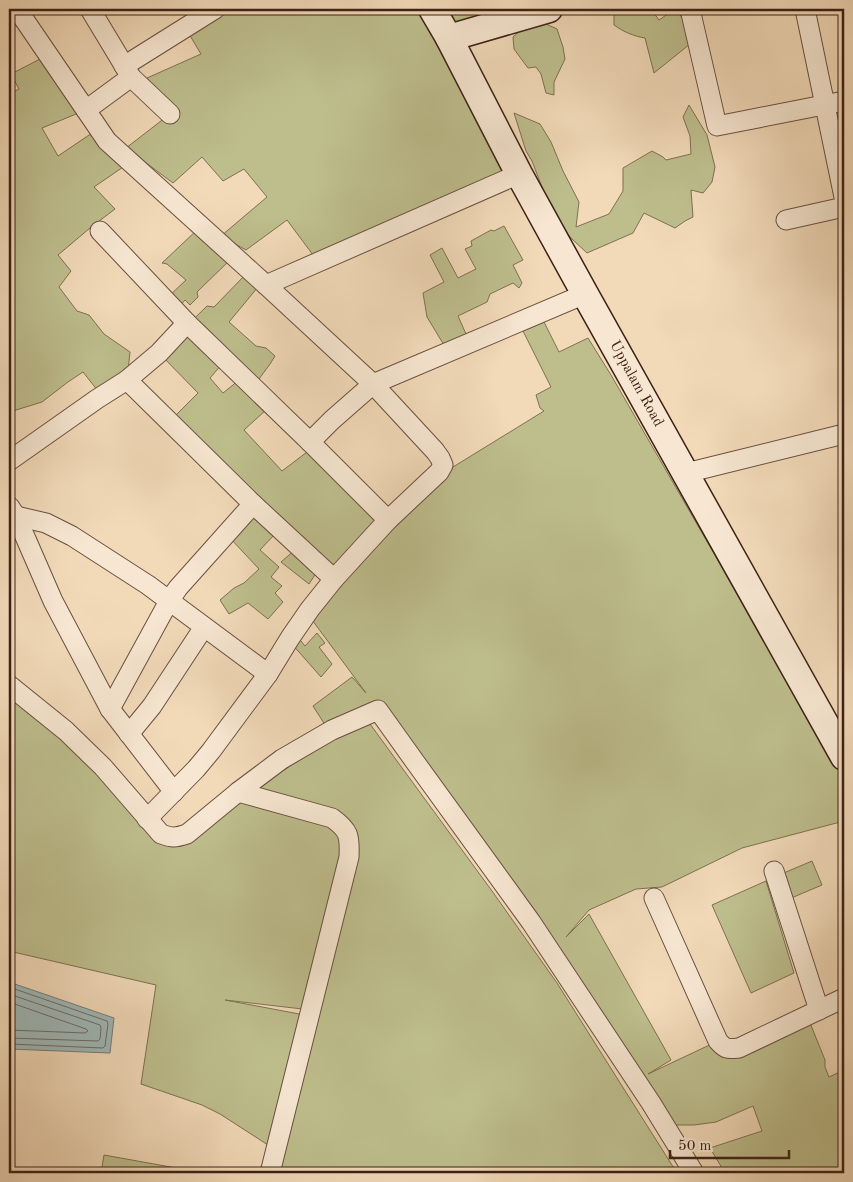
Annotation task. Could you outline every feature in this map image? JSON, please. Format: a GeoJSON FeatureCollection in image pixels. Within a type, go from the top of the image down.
{"type":"FeatureCollection","features":[{"type":"Feature","properties":{"kind":"main road","name":"Uppalam Road"},"geometry":{"type":"LineString","coordinates":[[432,9],[585,294],[844,757]]}},
{"type":"Feature","properties":{"kind":"main road"},"geometry":{"type":"LineString","coordinates":[[449,38],[549,9]]}},
{"type":"Feature","properties":{"kind":"street"},"geometry":{"type":"LineString","coordinates":[[17,9],[107,141],[373,384],[435,451],[443,465],[439,472],[388,520],[334,579],[290,638],[268,674],[211,751],[147,819]]}},
{"type":"Feature","properties":{"kind":"street"},"geometry":{"type":"LineString","coordinates":[[86,110],[128,72],[215,9]]}},
{"type":"Feature","properties":{"kind":"street"},"geometry":{"type":"LineString","coordinates":[[690,9],[717,126],[844,101]]}},
{"type":"Feature","properties":{"kind":"street"},"geometry":{"type":"LineString","coordinates":[[805,9],[844,197]]}},
{"type":"Feature","properties":{"kind":"street"},"geometry":{"type":"LineString","coordinates":[[94,10],[128,72],[170,114]]}},
{"type":"Feature","properties":{"kind":"street"},"geometry":{"type":"LineString","coordinates":[[266,285],[520,174]]}},
{"type":"Feature","properties":{"kind":"street"},"geometry":{"type":"LineString","coordinates":[[786,220],[844,206]]}},
{"type":"Feature","properties":{"kind":"street"},"geometry":{"type":"LineString","coordinates":[[100,231],[187,323],[388,520]]}},
{"type":"Feature","properties":{"kind":"street"},"geometry":{"type":"LineString","coordinates":[[310,442],[373,384],[585,294]]}},
{"type":"Feature","properties":{"kind":"street"},"geometry":{"type":"LineString","coordinates":[[9,461],[127,380],[158,353],[187,323]]}},
{"type":"Feature","properties":{"kind":"street"},"geometry":{"type":"LineString","coordinates":[[127,380],[253,504],[334,579]]}},
{"type":"Feature","properties":{"kind":"street"},"geometry":{"type":"LineString","coordinates":[[686,473],[844,434]]}},
{"type":"Feature","properties":{"kind":"street"},"geometry":{"type":"LineString","coordinates":[[110,709],[178,588],[253,504]]}},
{"type":"Feature","properties":{"kind":"street"},"geometry":{"type":"LineString","coordinates":[[13,511],[46,523],[72,536],[148,585],[268,674]]}},
{"type":"Feature","properties":{"kind":"street"},"geometry":{"type":"LineString","coordinates":[[13,511],[53,601],[110,709],[174,792]]}},
{"type":"Feature","properties":{"kind":"street"},"geometry":{"type":"LineString","coordinates":[[129,734],[152,706],[204,627]]}},
{"type":"Feature","properties":{"kind":"street"},"geometry":{"type":"LineString","coordinates":[[9,685],[72,737],[103,766],[161,834],[171,838],[178,838],[187,834],[282,759],[332,730],[378,710],[532,922],[651,1103],[694,1173]]}},
{"type":"Feature","properties":{"kind":"street"},"geometry":{"type":"LineString","coordinates":[[238,792],[332,818],[346,830],[350,841],[349,857],[270,1173]]}},
{"type":"Feature","properties":{"kind":"street"},"geometry":{"type":"LineString","coordinates":[[774,871],[819,1010]]}},
{"type":"Feature","properties":{"kind":"street"},"geometry":{"type":"LineString","coordinates":[[654,898],[718,1041],[723,1047],[729,1049],[739,1048],[844,998]]}},
{"type":"Feature","properties":{"kind":"green space"},"geometry":{"type":"Polygon","coordinates":[[[220,9],[533,9],[445,39],[519,174],[316,259],[287,220],[246,250],[221,236],[267,197],[244,169],[223,181],[202,157],[173,183],[126,148],[170,114],[147,78],[201,54],[189,34],[220,9]]]}},
{"type":"Feature","properties":{"kind":"green space"},"geometry":{"type":"Polygon","coordinates":[[[614,9],[651,9],[659,20],[675,9],[688,25],[690,44],[654,73],[645,38],[621,30],[614,25],[614,9]]]}},
{"type":"Feature","properties":{"kind":"green space"},"geometry":{"type":"Polygon","coordinates":[[[546,24],[557,29],[565,59],[554,82],[554,95],[546,93],[541,74],[536,67],[528,68],[514,49],[513,37],[526,25],[546,24]]]}},
{"type":"Feature","properties":{"kind":"green space"},"geometry":{"type":"Polygon","coordinates":[[[44,57],[81,112],[42,128],[58,156],[95,131],[126,165],[94,187],[115,209],[58,255],[71,271],[59,287],[77,311],[89,315],[104,334],[130,352],[127,380],[98,391],[83,372],[42,402],[9,413],[9,94],[19,89],[11,74],[44,57]]]}},
{"type":"Feature","properties":{"kind":"green space"},"geometry":{"type":"Polygon","coordinates":[[[689,105],[707,135],[715,167],[712,182],[703,193],[691,190],[693,217],[675,228],[644,213],[633,233],[587,253],[572,239],[553,216],[532,161],[526,151],[514,113],[540,124],[551,142],[579,202],[576,227],[609,214],[623,191],[623,168],[652,151],[666,160],[691,154],[690,136],[683,117],[689,105]]]}},
{"type":"Feature","properties":{"kind":"green space"},"geometry":{"type":"Polygon","coordinates":[[[504,226],[523,260],[513,265],[522,283],[519,288],[513,283],[490,294],[487,302],[458,316],[470,343],[447,350],[427,317],[423,293],[444,282],[430,255],[442,248],[458,278],[476,269],[465,249],[472,246],[471,241],[491,230],[494,231],[504,226]]]}},
{"type":"Feature","properties":{"kind":"green space"},"geometry":{"type":"Polygon","coordinates":[[[198,229],[231,259],[197,292],[198,297],[190,305],[185,300],[178,308],[167,298],[186,280],[167,264],[162,263],[198,229]]]}},
{"type":"Feature","properties":{"kind":"green space"},"geometry":{"type":"Polygon","coordinates":[[[247,273],[258,287],[229,322],[256,346],[266,348],[275,356],[259,379],[266,410],[244,430],[282,471],[307,452],[388,520],[427,483],[544,411],[540,408],[536,395],[551,387],[523,331],[544,322],[559,352],[588,338],[844,779],[844,821],[742,848],[662,887],[636,889],[589,910],[566,937],[589,914],[671,1060],[648,1074],[718,1041],[729,1049],[808,1018],[825,1060],[825,1067],[829,1077],[844,1070],[844,1173],[725,1173],[710,1148],[762,1131],[753,1106],[716,1122],[694,1125],[664,1125],[379,710],[327,728],[313,706],[352,677],[366,693],[307,613],[335,578],[174,417],[198,393],[159,353],[207,306],[214,307],[247,273]],[[222,364],[210,378],[223,393],[242,376],[222,364]]]}},
{"type":"Feature","properties":{"kind":"green space"},"geometry":{"type":"Polygon","coordinates":[[[253,504],[275,534],[260,550],[279,567],[271,577],[282,586],[275,593],[283,602],[268,619],[248,603],[229,614],[220,600],[234,588],[244,583],[259,569],[229,537],[253,504]]]}},
{"type":"Feature","properties":{"kind":"green space"},"geometry":{"type":"Polygon","coordinates":[[[296,549],[318,570],[309,584],[281,562],[296,549]]]}},
{"type":"Feature","properties":{"kind":"green space"},"geometry":{"type":"Polygon","coordinates":[[[317,633],[325,643],[319,647],[332,664],[321,677],[291,643],[296,635],[305,646],[317,633]]]}},
{"type":"Feature","properties":{"kind":"green space"},"geometry":{"type":"Polygon","coordinates":[[[9,690],[171,838],[238,792],[332,818],[350,841],[311,1010],[225,1000],[310,1016],[268,1145],[220,1114],[202,1105],[141,1084],[156,985],[9,951],[9,690]]]}},
{"type":"Feature","properties":{"kind":"green space"},"geometry":{"type":"Polygon","coordinates":[[[370,724],[557,983],[677,1173],[275,1173],[354,838],[250,792],[340,734],[370,724]]]}},
{"type":"Feature","properties":{"kind":"green space"},"geometry":{"type":"Polygon","coordinates":[[[812,861],[822,885],[789,899],[779,875],[812,861]]]}},
{"type":"Feature","properties":{"kind":"green space"},"geometry":{"type":"Polygon","coordinates":[[[766,881],[794,973],[751,993],[712,905],[766,881]]]}},
{"type":"Feature","properties":{"kind":"green space"},"geometry":{"type":"Polygon","coordinates":[[[104,1155],[204,1173],[101,1173],[104,1155]]]}},
{"type":"Feature","properties":{"kind":"water"},"geometry":{"type":"Polygon","coordinates":[[[9,982],[114,1018],[110,1053],[9,1049],[9,982]]]}}]}
